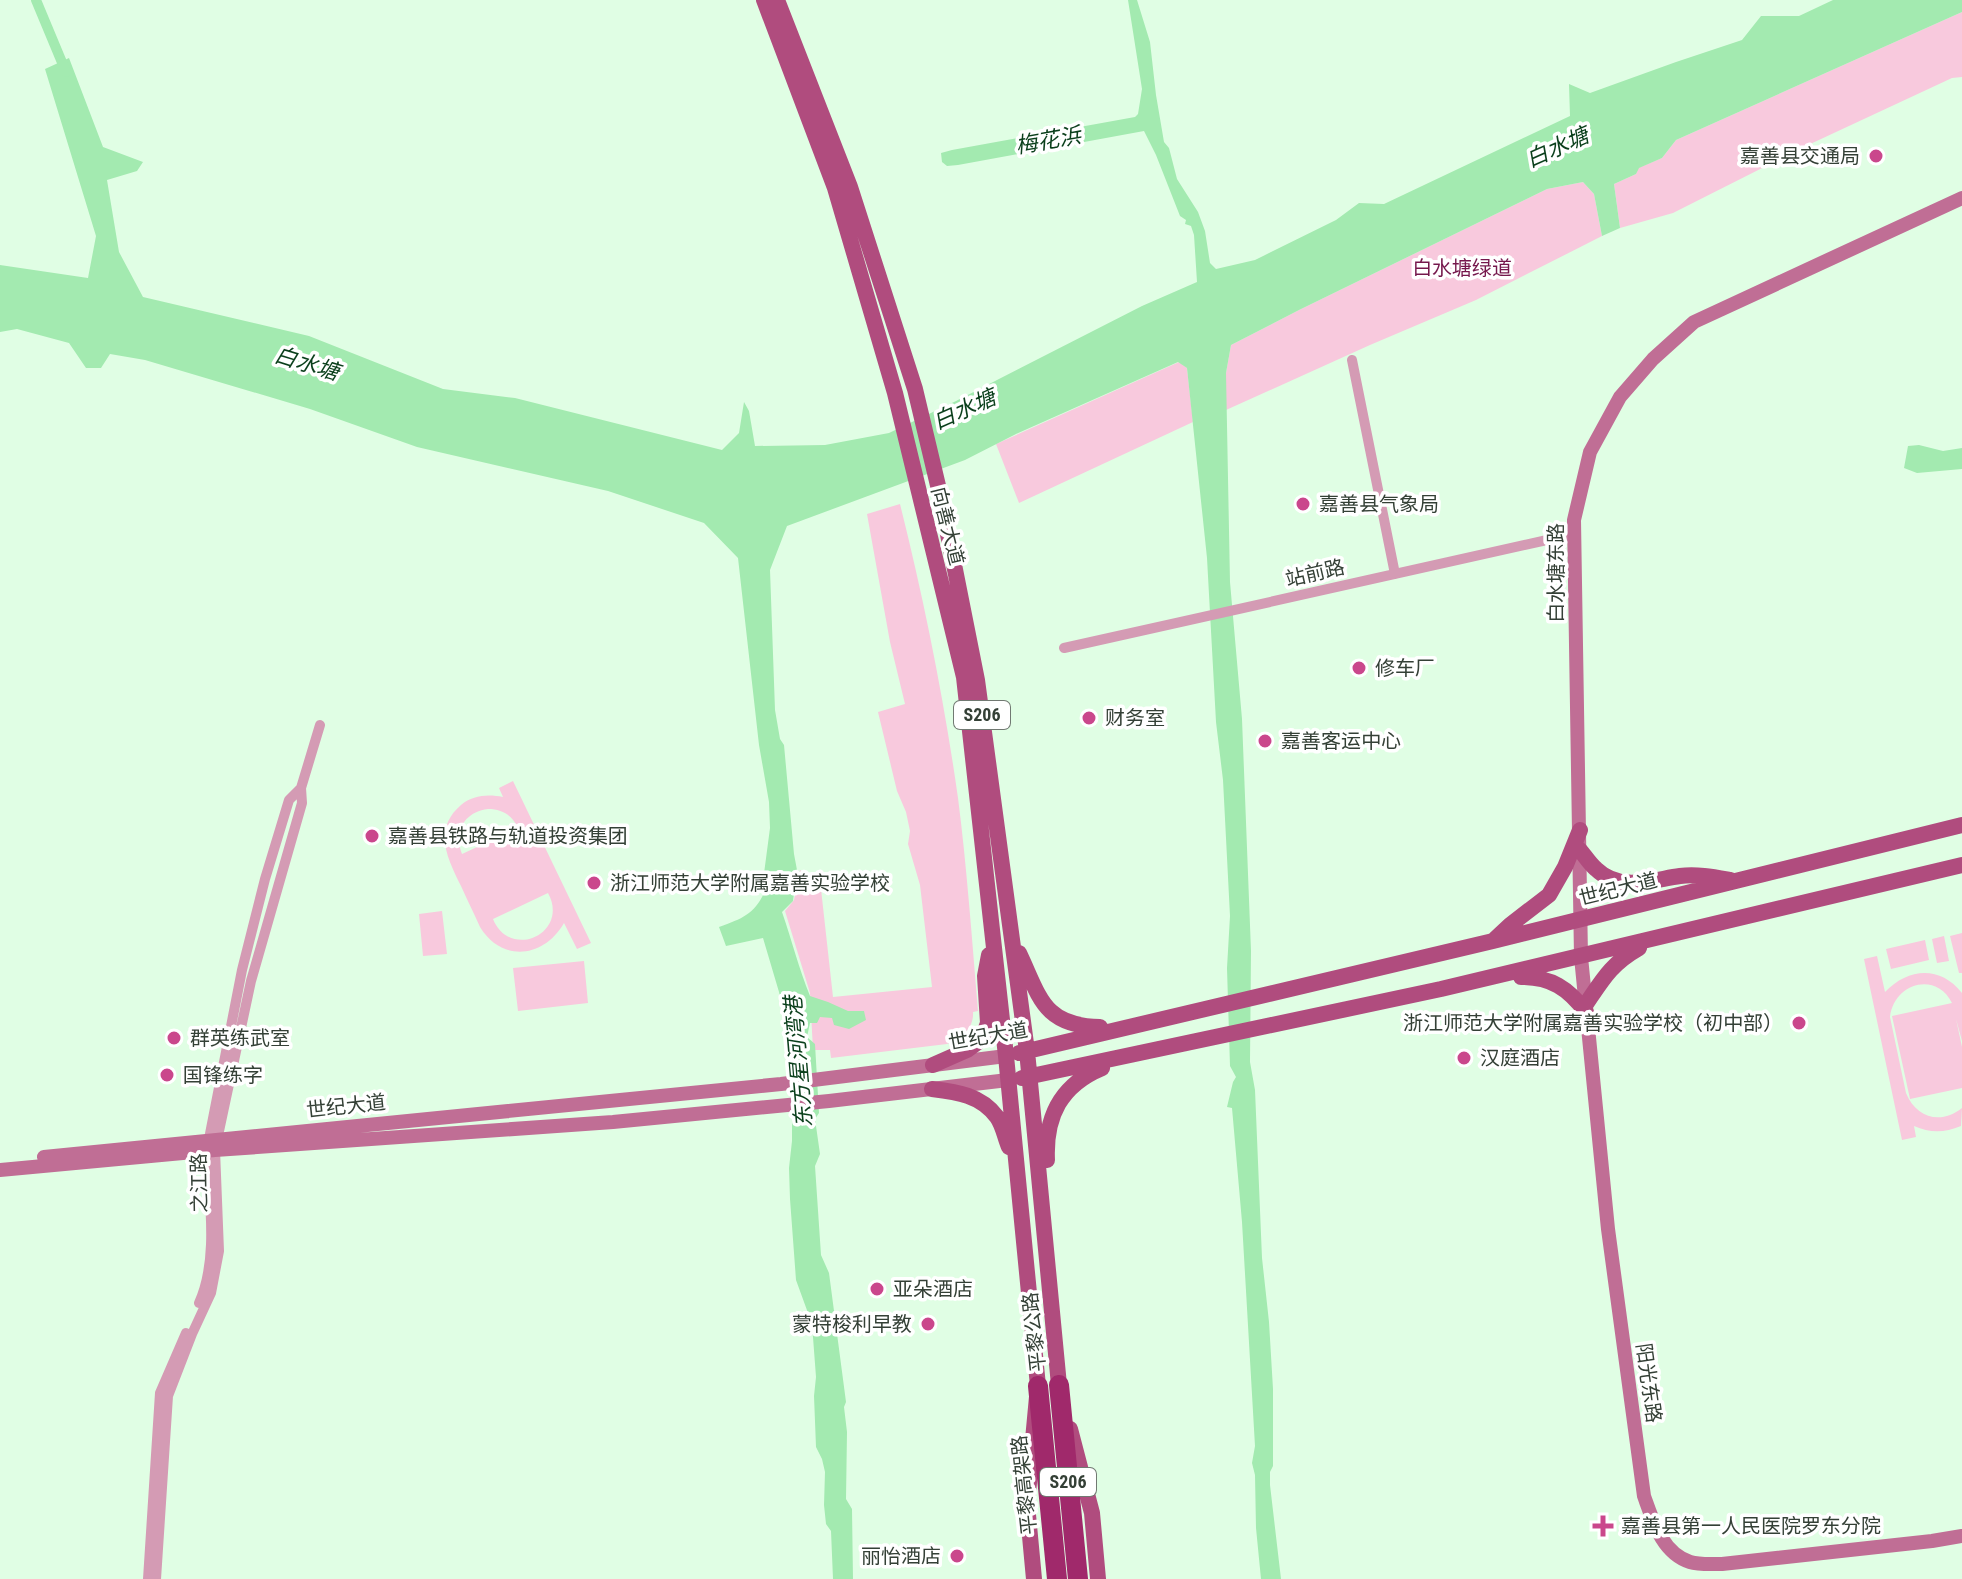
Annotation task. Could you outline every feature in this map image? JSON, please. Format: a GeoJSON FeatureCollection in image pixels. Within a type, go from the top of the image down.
{"type":"FeatureCollection","features":[{"type":"Feature","properties":{"kind":"highway","name":"平黎高架路"},"geometry":{"type":"LineString","coordinates":[[1049,1385],[1057,1579]]}},
{"type":"Feature","properties":{"kind":"highway","name":"S206"},"geometry":{"type":"LineString","coordinates":[[1049,1385],[1078,1579]]}},
{"type":"Feature","properties":{"kind":"main road","name":"向善大道"},"geometry":{"type":"LineString","coordinates":[[764,0],[835,188],[895,393],[964,677],[1008,1080]]}},
{"type":"Feature","properties":{"kind":"main road","name":"向善大道"},"geometry":{"type":"LineString","coordinates":[[777,0],[850,187],[915,389],[940,494],[977,680],[1029,1077]]}},
{"type":"Feature","properties":{"kind":"main road","name":"白水塘东路"},"geometry":{"type":"LineString","coordinates":[[1581,919],[1574,520],[1590,452],[1620,397],[1653,359],[1694,322],[1961,198]]}},
{"type":"Feature","properties":{"kind":"main road","name":"世纪大道"},"geometry":{"type":"LineString","coordinates":[[0,1170],[781,1084],[1006,1056],[1493,941],[1960,825]]}},
{"type":"Feature","properties":{"kind":"main road"},"geometry":{"type":"LineString","coordinates":[[1493,941],[1549,895],[1580,830]]}},
{"type":"Feature","properties":{"kind":"main road"},"geometry":{"type":"LineString","coordinates":[[1580,850],[1595,869],[1621,883],[1703,875],[1735,881]]}},
{"type":"Feature","properties":{"kind":"main road","name":"世纪大道"},"geometry":{"type":"LineString","coordinates":[[0,1161],[613,1122],[1029,1077],[1441,989],[1961,865]]}},
{"type":"Feature","properties":{"kind":"main road","name":"阳光东路"},"geometry":{"type":"LineString","coordinates":[[1581,919],[1581,957],[1608,1229],[1644,1496],[1654,1523],[1670,1551],[1691,1562],[1722,1564],[1962,1536]]}},
{"type":"Feature","properties":{"kind":"main road"},"geometry":{"type":"LineString","coordinates":[[933,1065],[967,1050],[982,1039],[988,1023],[985,976],[993,938]]}},
{"type":"Feature","properties":{"kind":"main road"},"geometry":{"type":"LineString","coordinates":[[1012,939],[1040,1001],[1056,1017],[1079,1027],[1125,1027]]}},
{"type":"Feature","properties":{"kind":"main road"},"geometry":{"type":"LineString","coordinates":[[1441,989],[1459,990],[1514,977],[1537,977],[1566,988],[1586,1008],[1604,977],[1620,959],[1655,939]]}},
{"type":"Feature","properties":{"kind":"main road"},"geometry":{"type":"LineString","coordinates":[[1043,1217],[1048,1190],[1046,1140],[1059,1101],[1075,1083],[1091,1072],[1132,1055]]}},
{"type":"Feature","properties":{"kind":"main road","name":"平黎公路"},"geometry":{"type":"LineString","coordinates":[[1029,1077],[1043,1217],[1049,1385],[1027,1504],[1034,1579]]}},
{"type":"Feature","properties":{"kind":"main road","name":"平黎公路"},"geometry":{"type":"LineString","coordinates":[[1008,1080],[1049,1385],[1092,1513],[1098,1579]]}},
{"type":"Feature","properties":{"kind":"main road"},"geometry":{"type":"LineString","coordinates":[[932,1089],[959,1092],[974,1097],[988,1107],[999,1118],[1017,1164]]}},
{"type":"Feature","properties":{"kind":"street"},"geometry":{"type":"LineString","coordinates":[[1352,360],[1395,574]]}},
{"type":"Feature","properties":{"kind":"street","name":"站前路"},"geometry":{"type":"LineString","coordinates":[[1064,648],[1574,534]]}},
{"type":"Feature","properties":{"kind":"street","name":"之江路"},"geometry":{"type":"LineString","coordinates":[[148,1579],[160,1393],[205,1290],[211,1251],[211,1146],[251,981],[302,803],[301,788],[320,725]]}},
{"type":"Feature","properties":{"kind":"street","name":"之江路"},"geometry":{"type":"LineString","coordinates":[[156,1579],[168,1396],[211,1293],[219,1251],[211,1146]]}},
{"type":"Feature","properties":{"kind":"green space"},"geometry":{"type":"Polygon","coordinates":[[[1962,12],[1962,77],[1952,78],[1806,146],[1673,213],[1620,228],[1614,184],[1636,174],[1638,168],[1662,158],[1676,140],[1962,12]]]}},
{"type":"Feature","properties":{"kind":"green space","name":"白水塘绿道"},"geometry":{"type":"Polygon","coordinates":[[[1583,182],[1594,194],[1602,236],[1476,300],[1226,410],[1226,373],[1231,345],[1547,189],[1583,182]]]}},
{"type":"Feature","properties":{"kind":"green space"},"geometry":{"type":"Polygon","coordinates":[[[1179,362],[1187,368],[1193,422],[1019,503],[996,444],[1179,362]]]}},
{"type":"Feature","properties":{"kind":"green space"},"geometry":{"type":"Polygon","coordinates":[[[900,504],[933,650],[958,798],[978,1011],[973,1012],[966,1032],[947,1044],[831,1058],[830,1050],[813,1050],[810,993],[785,911],[794,900],[800,870],[810,879],[820,880],[833,997],[932,987],[920,885],[908,844],[910,831],[878,712],[905,704],[890,642],[867,514],[900,504]]]}},
{"type":"Feature","properties":{"kind":"green space"},"geometry":{"type":"Polygon","coordinates":[[[513,781],[591,943],[577,949],[564,923],[546,943],[523,952],[511,951],[489,939],[480,927],[451,865],[445,834],[447,824],[461,805],[481,796],[503,797],[499,788],[513,781]],[[488,809],[473,814],[463,824],[459,838],[462,854],[518,828],[506,814],[488,809]],[[548,893],[493,919],[501,932],[524,940],[545,930],[553,907],[548,893]]]}},
{"type":"Feature","properties":{"kind":"green space"},"geometry":{"type":"Polygon","coordinates":[[[442,911],[447,954],[423,956],[419,914],[442,911]]]}},
{"type":"Feature","properties":{"kind":"green space"},"geometry":{"type":"Polygon","coordinates":[[[1962,933],[1962,973],[1959,973],[1950,936],[1962,933]]]}},
{"type":"Feature","properties":{"kind":"green space"},"geometry":{"type":"Polygon","coordinates":[[[1944,936],[1949,961],[1937,963],[1932,939],[1944,936]]]}},
{"type":"Feature","properties":{"kind":"green space"},"geometry":{"type":"Polygon","coordinates":[[[1925,940],[1929,960],[1891,969],[1886,949],[1925,940]]]}},
{"type":"Feature","properties":{"kind":"green space"},"geometry":{"type":"Polygon","coordinates":[[[1877,956],[1885,992],[1904,978],[1924,973],[1944,978],[1962,993],[1962,1041],[1956,1019],[1962,1047],[1962,1088],[1910,1099],[1892,1016],[1952,1003],[1945,993],[1926,984],[1916,985],[1899,996],[1890,1017],[1910,1102],[1923,1113],[1938,1117],[1962,1108],[1961,1126],[1937,1131],[1914,1126],[1916,1137],[1902,1140],[1864,959],[1877,956]]]}},
{"type":"Feature","properties":{"kind":"green space"},"geometry":{"type":"Polygon","coordinates":[[[584,961],[588,1003],[518,1011],[513,968],[584,961]]]}},
{"type":"Feature","properties":{"kind":"water"},"geometry":{"type":"Polygon","coordinates":[[[1128,0],[1137,0],[1150,42],[1164,142],[1169,148],[1177,179],[1198,212],[1205,231],[1210,263],[1216,269],[1255,260],[1336,220],[1359,203],[1384,204],[1570,116],[1569,84],[1590,93],[1742,40],[1761,16],[1799,16],[1833,0],[1962,0],[1962,12],[1676,140],[1662,158],[1614,184],[1620,228],[1602,236],[1594,194],[1583,182],[1547,189],[1231,345],[1226,373],[1230,582],[1242,719],[1251,951],[1250,1062],[1255,1090],[1262,1258],[1273,1389],[1273,1466],[1270,1485],[1281,1579],[1261,1579],[1256,1528],[1252,1463],[1255,1446],[1242,1222],[1232,1108],[1227,1107],[1236,1077],[1230,1066],[1227,968],[1230,916],[1223,780],[1216,722],[1207,558],[1187,368],[1178,362],[965,460],[787,526],[770,570],[775,710],[784,745],[797,870],[793,901],[782,912],[810,996],[848,1011],[864,1011],[866,1020],[849,1029],[834,1025],[832,1018],[820,1017],[817,1023],[810,1023],[807,1037],[815,1044],[819,1113],[815,1119],[820,1154],[815,1166],[821,1255],[829,1273],[846,1402],[846,1499],[852,1509],[853,1579],[833,1579],[831,1531],[826,1524],[824,1505],[825,1472],[816,1447],[812,1324],[796,1280],[789,1168],[792,1057],[788,1026],[763,938],[726,946],[719,927],[748,914],[762,897],[766,889],[763,881],[770,828],[738,558],[704,523],[608,491],[417,447],[310,409],[145,360],[110,354],[101,368],[86,368],[69,343],[17,329],[0,332],[0,265],[88,278],[96,236],[45,69],[69,58],[103,147],[143,162],[137,171],[107,180],[119,252],[143,297],[309,336],[443,389],[515,398],[722,450],[739,433],[744,402],[749,411],[755,446],[825,445],[889,433],[1142,306],[1197,282],[1191,226],[1185,224],[1186,220],[1180,216],[1144,131],[958,165],[947,166],[942,162],[941,153],[952,150],[1135,117],[1142,89],[1128,0]]]}},
{"type":"Feature","properties":{"kind":"water"},"geometry":{"type":"Polygon","coordinates":[[[1919,445],[1943,451],[1962,448],[1962,469],[1917,473],[1904,468],[1908,446],[1919,445]]]}},
{"type":"Feature","properties":{"kind":"waterway"},"geometry":{"type":"LineString","coordinates":[[36,0],[66,72]]}},
{"type":"Feature","properties":{"kind":"place","name":"嘉善县交通局"},"geometry":{"type":"Point","coordinates":[1876,156]}},
{"type":"Feature","properties":{"kind":"place","name":"嘉善县气象局"},"geometry":{"type":"Point","coordinates":[1303,504]}},
{"type":"Feature","properties":{"kind":"place","name":"修车厂"},"geometry":{"type":"Point","coordinates":[1359,668]}},
{"type":"Feature","properties":{"kind":"place","name":"财务室"},"geometry":{"type":"Point","coordinates":[1089,718]}},
{"type":"Feature","properties":{"kind":"place","name":"嘉善客运中心"},"geometry":{"type":"Point","coordinates":[1265,741]}},
{"type":"Feature","properties":{"kind":"place","name":"嘉善县铁路与轨道投资集团"},"geometry":{"type":"Point","coordinates":[372,836]}},
{"type":"Feature","properties":{"kind":"place","name":"浙江师范大学附属嘉善实验学校"},"geometry":{"type":"Point","coordinates":[594,883]}},
{"type":"Feature","properties":{"kind":"place","name":"浙江师范大学附属嘉善实验学校（初中部）"},"geometry":{"type":"Point","coordinates":[1799,1023]}},
{"type":"Feature","properties":{"kind":"place","name":"群英练武室"},"geometry":{"type":"Point","coordinates":[174,1038]}},
{"type":"Feature","properties":{"kind":"place","name":"汉庭酒店"},"geometry":{"type":"Point","coordinates":[1464,1058]}},
{"type":"Feature","properties":{"kind":"place","name":"国锋练字"},"geometry":{"type":"Point","coordinates":[167,1075]}},
{"type":"Feature","properties":{"kind":"place","name":"亚朵酒店"},"geometry":{"type":"Point","coordinates":[877,1289]}},
{"type":"Feature","properties":{"kind":"place","name":"蒙特梭利早教"},"geometry":{"type":"Point","coordinates":[928,1324]}},
{"type":"Feature","properties":{"kind":"place","name":"嘉善县第一人民医院罗东分院"},"geometry":{"type":"Point","coordinates":[1603,1526]}},
{"type":"Feature","properties":{"kind":"place","name":"丽怡酒店"},"geometry":{"type":"Point","coordinates":[957,1556]}},
{"type":"Feature","properties":{"kind":"water label","name":"梅花浜"},"geometry":{"type":"Point","coordinates":[1048,140]}},
{"type":"Feature","properties":{"kind":"water label","name":"白水塘"},"geometry":{"type":"Point","coordinates":[1557,147]}},
{"type":"Feature","properties":{"kind":"water label","name":"白水塘"},"geometry":{"type":"Point","coordinates":[307,363]}},
{"type":"Feature","properties":{"kind":"water label","name":"白水塘"},"geometry":{"type":"Point","coordinates":[964,409]}},
{"type":"Feature","properties":{"kind":"water label","name":"东方星河湾港"},"geometry":{"type":"Point","coordinates":[798,1062]}}]}
